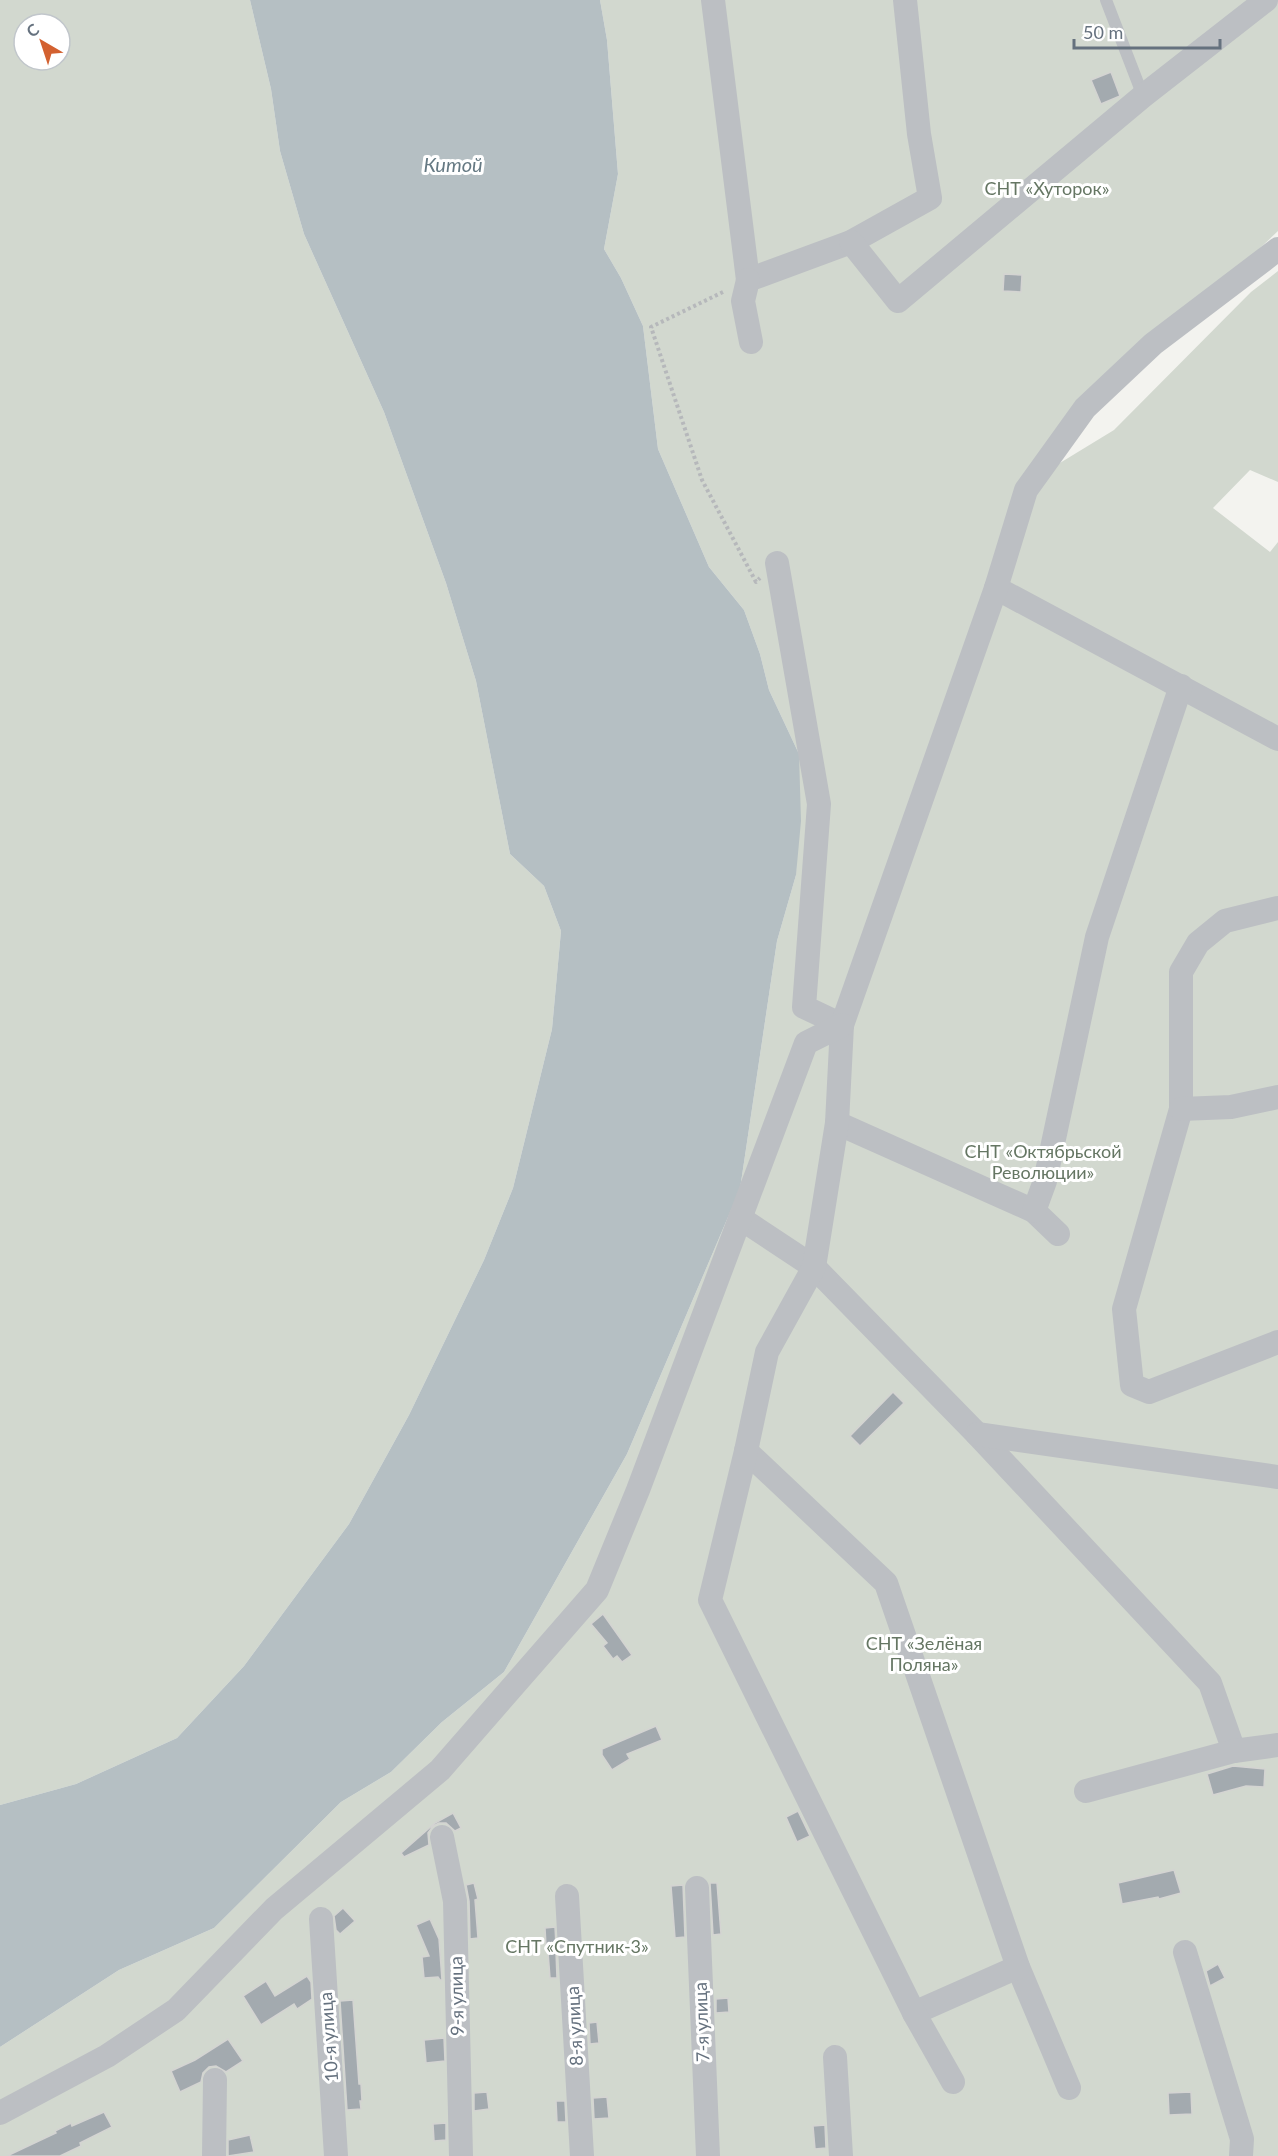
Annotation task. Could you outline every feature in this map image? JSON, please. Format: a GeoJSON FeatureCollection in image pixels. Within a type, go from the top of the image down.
{"type":"FeatureCollection","features":[{"type":"Feature","properties":{"kind":"street"},"geometry":{"type":"LineString","coordinates":[[713,0],[748,280],[743,301],[751,342]]}},
{"type":"Feature","properties":{"kind":"street"},"geometry":{"type":"LineString","coordinates":[[748,280],[851,242],[930,198],[919,134],[906,0]]}},
{"type":"Feature","properties":{"kind":"street"},"geometry":{"type":"LineString","coordinates":[[851,242],[898,301],[1143,96],[1266,0]]}},
{"type":"Feature","properties":{"kind":"street"},"geometry":{"type":"LineString","coordinates":[[952,2082],[914,2013],[710,1600],[767,1352],[814,1267],[837,1122],[842,1025],[996,588],[1026,490],[1085,408],[1153,344],[1278,249]]}},
{"type":"Feature","properties":{"kind":"street"},"geometry":{"type":"LineString","coordinates":[[777,563],[819,804],[804,1008],[842,1025]]}},
{"type":"Feature","properties":{"kind":"street"},"geometry":{"type":"LineString","coordinates":[[996,588],[1278,739]]}},
{"type":"Feature","properties":{"kind":"street"},"geometry":{"type":"LineString","coordinates":[[1034,1211],[1045,1180],[1097,937],[1181,686]]}},
{"type":"Feature","properties":{"kind":"street"},"geometry":{"type":"LineString","coordinates":[[1278,908],[1225,921],[1198,943],[1181,972],[1181,1109],[1124,1309],[1132,1385],[1149,1392],[1278,1342]]}},
{"type":"Feature","properties":{"kind":"street"},"geometry":{"type":"LineString","coordinates":[[0,2113],[107,2056],[176,2010],[274,1908],[440,1770],[597,1590],[638,1490],[806,1043],[842,1025]]}},
{"type":"Feature","properties":{"kind":"street"},"geometry":{"type":"LineString","coordinates":[[1181,1109],[1231,1107],[1278,1097]]}},
{"type":"Feature","properties":{"kind":"street"},"geometry":{"type":"LineString","coordinates":[[837,1122],[1034,1211],[1058,1234]]}},
{"type":"Feature","properties":{"kind":"street"},"geometry":{"type":"LineString","coordinates":[[740,1218],[814,1267],[977,1434],[1210,1683],[1234,1751]]}},
{"type":"Feature","properties":{"kind":"street"},"geometry":{"type":"LineString","coordinates":[[977,1434],[1278,1477]]}},
{"type":"Feature","properties":{"kind":"street"},"geometry":{"type":"LineString","coordinates":[[746,1451],[886,1583],[1018,1967],[1070,2088]]}},
{"type":"Feature","properties":{"kind":"street"},"geometry":{"type":"LineString","coordinates":[[1086,1791],[1234,1751],[1278,1745]]}},
{"type":"Feature","properties":{"kind":"street","name":"9-я улица"},"geometry":{"type":"LineString","coordinates":[[441,1837],[455,1901],[461,2156]]}},
{"type":"Feature","properties":{"kind":"street","name":"7-я улица"},"geometry":{"type":"LineString","coordinates":[[697,1888],[708,2156]]}},
{"type":"Feature","properties":{"kind":"street","name":"8-я улица"},"geometry":{"type":"LineString","coordinates":[[567,1896],[582,2156]]}},
{"type":"Feature","properties":{"kind":"street","name":"10-я улица"},"geometry":{"type":"LineString","coordinates":[[321,1919],[336,2156]]}},
{"type":"Feature","properties":{"kind":"street"},"geometry":{"type":"LineString","coordinates":[[1185,1952],[1242,2139],[1241,2156]]}},
{"type":"Feature","properties":{"kind":"street"},"geometry":{"type":"LineString","coordinates":[[914,2013],[1018,1967]]}},
{"type":"Feature","properties":{"kind":"street"},"geometry":{"type":"LineString","coordinates":[[835,2057],[841,2156]]}},
{"type":"Feature","properties":{"kind":"street"},"geometry":{"type":"LineString","coordinates":[[214,2156],[215,2080]]}},
{"type":"Feature","properties":{"kind":"lane"},"geometry":{"type":"LineString","coordinates":[[1106,0],[1143,96]]}},
{"type":"Feature","properties":{"kind":"path"},"geometry":{"type":"LineString","coordinates":[[748,280],[651,327],[702,480],[756,582],[777,563]]}},
{"type":"Feature","properties":{"kind":"green space"},"geometry":{"type":"Polygon","coordinates":[[[0,0],[250,0],[271,89],[280,151],[304,234],[384,412],[446,583],[476,681],[510,854],[544,886],[561,931],[552,1029],[513,1188],[484,1260],[409,1415],[349,1524],[244,1666],[177,1738],[76,1784],[0,1805],[0,0]]]}},
{"type":"Feature","properties":{"kind":"green space"},"geometry":{"type":"Polygon","coordinates":[[[600,0],[1278,0],[1278,231],[1024,473],[1032,480],[1114,430],[1251,292],[1278,271],[1278,482],[1250,470],[1213,508],[1270,552],[1278,542],[1278,2156],[0,2156],[0,2047],[119,1970],[214,1928],[341,1802],[391,1772],[442,1722],[504,1672],[627,1454],[740,1189],[777,941],[796,875],[799,754],[769,690],[760,654],[744,610],[709,567],[658,449],[643,326],[621,278],[604,249],[618,174],[607,40],[600,0]]]}},
{"type":"Feature","properties":{"kind":"water","name":"Китой"},"geometry":{"type":"Polygon","coordinates":[[[250,0],[600,0],[607,40],[618,174],[604,249],[621,278],[643,326],[658,449],[709,567],[744,610],[760,654],[769,690],[799,754],[801,821],[796,875],[777,941],[740,1189],[627,1454],[504,1672],[442,1722],[391,1772],[341,1802],[214,1928],[119,1970],[0,2047],[0,1805],[76,1784],[177,1738],[244,1666],[349,1524],[409,1415],[484,1260],[513,1188],[552,1029],[561,931],[544,886],[510,854],[476,681],[446,583],[384,412],[304,234],[280,151],[271,89],[250,0]]]}},
{"type":"Feature","properties":{"kind":"building"},"geometry":{"type":"Polygon","coordinates":[[[1111,72],[1120,96],[1101,104],[1091,80],[1111,72]]]}},
{"type":"Feature","properties":{"kind":"building"},"geometry":{"type":"Polygon","coordinates":[[[1004,274],[1022,275],[1021,292],[1003,291],[1004,274]]]}},
{"type":"Feature","properties":{"kind":"building"},"geometry":{"type":"Polygon","coordinates":[[[893,1392],[904,1403],[860,1446],[850,1436],[893,1392]]]}},
{"type":"Feature","properties":{"kind":"building"},"geometry":{"type":"Polygon","coordinates":[[[603,1614],[632,1655],[622,1662],[617,1656],[613,1659],[603,1646],[607,1643],[591,1624],[603,1614]]]}},
{"type":"Feature","properties":{"kind":"building"},"geometry":{"type":"Polygon","coordinates":[[[656,1726],[662,1740],[627,1754],[630,1759],[612,1770],[602,1755],[602,1749],[656,1726]]]}},
{"type":"Feature","properties":{"kind":"building"},"geometry":{"type":"Polygon","coordinates":[[[1233,1766],[1265,1769],[1264,1787],[1246,1786],[1213,1795],[1207,1774],[1233,1766]]]}},
{"type":"Feature","properties":{"kind":"building"},"geometry":{"type":"Polygon","coordinates":[[[798,1811],[810,1836],[797,1842],[786,1817],[798,1811]]]}},
{"type":"Feature","properties":{"kind":"building"},"geometry":{"type":"Polygon","coordinates":[[[453,1813],[461,1828],[455,1831],[446,1823],[433,1826],[428,1833],[429,1845],[404,1857],[401,1853],[435,1823],[453,1813]]]}},
{"type":"Feature","properties":{"kind":"building"},"geometry":{"type":"Polygon","coordinates":[[[1174,1870],[1181,1893],[1159,1899],[1158,1897],[1122,1904],[1118,1883],[1174,1870]]]}},
{"type":"Feature","properties":{"kind":"building"},"geometry":{"type":"Polygon","coordinates":[[[474,1883],[478,1899],[475,1900],[478,1938],[470,1939],[469,1901],[466,1885],[474,1883]]]}},
{"type":"Feature","properties":{"kind":"building"},"geometry":{"type":"Polygon","coordinates":[[[710,1883],[717,1883],[721,1934],[713,1935],[710,1883]]]}},
{"type":"Feature","properties":{"kind":"building"},"geometry":{"type":"Polygon","coordinates":[[[683,1885],[685,1937],[675,1938],[671,1886],[683,1885]]]}},
{"type":"Feature","properties":{"kind":"building"},"geometry":{"type":"Polygon","coordinates":[[[343,1908],[355,1921],[340,1934],[336,1930],[334,1916],[343,1908]]]}},
{"type":"Feature","properties":{"kind":"building"},"geometry":{"type":"Polygon","coordinates":[[[430,1919],[439,1939],[442,1980],[438,1977],[424,1978],[422,1957],[429,1956],[416,1925],[430,1919]]]}},
{"type":"Feature","properties":{"kind":"building"},"geometry":{"type":"Polygon","coordinates":[[[555,1927],[556,1945],[546,1946],[545,1928],[555,1927]]]}},
{"type":"Feature","properties":{"kind":"building"},"geometry":{"type":"Polygon","coordinates":[[[548,1952],[556,1952],[557,1978],[550,1978],[548,1952]]]}},
{"type":"Feature","properties":{"kind":"building"},"geometry":{"type":"Polygon","coordinates":[[[1218,1964],[1225,1978],[1210,1986],[1206,1971],[1218,1964]]]}},
{"type":"Feature","properties":{"kind":"building"},"geometry":{"type":"Polygon","coordinates":[[[307,1976],[311,1982],[312,1999],[297,2009],[294,2004],[261,2025],[243,1996],[266,1981],[275,1996],[307,1976]]]}},
{"type":"Feature","properties":{"kind":"building"},"geometry":{"type":"Polygon","coordinates":[[[728,1998],[729,2012],[716,2013],[716,1999],[728,1998]]]}},
{"type":"Feature","properties":{"kind":"building"},"geometry":{"type":"Polygon","coordinates":[[[353,2000],[362,2101],[360,2101],[361,2109],[347,2110],[340,2001],[353,2000]]]}},
{"type":"Feature","properties":{"kind":"building"},"geometry":{"type":"Polygon","coordinates":[[[597,2022],[599,2043],[590,2044],[589,2023],[597,2022]]]}},
{"type":"Feature","properties":{"kind":"building"},"geometry":{"type":"Polygon","coordinates":[[[444,2038],[445,2061],[426,2063],[424,2040],[444,2038]]]}},
{"type":"Feature","properties":{"kind":"building"},"geometry":{"type":"Polygon","coordinates":[[[228,2039],[243,2061],[226,2072],[216,2066],[209,2067],[203,2073],[201,2082],[180,2092],[171,2071],[195,2060],[228,2039]]]}},
{"type":"Feature","properties":{"kind":"building"},"geometry":{"type":"Polygon","coordinates":[[[487,2092],[489,2109],[474,2111],[474,2093],[487,2092]]]}},
{"type":"Feature","properties":{"kind":"building"},"geometry":{"type":"Polygon","coordinates":[[[1191,2092],[1192,2114],[1169,2115],[1168,2093],[1191,2092]]]}},
{"type":"Feature","properties":{"kind":"building"},"geometry":{"type":"Polygon","coordinates":[[[607,2097],[609,2118],[594,2119],[593,2098],[607,2097]]]}},
{"type":"Feature","properties":{"kind":"building"},"geometry":{"type":"Polygon","coordinates":[[[556,2101],[565,2101],[566,2122],[557,2122],[556,2101]]]}},
{"type":"Feature","properties":{"kind":"building"},"geometry":{"type":"Polygon","coordinates":[[[104,2112],[112,2127],[60,2156],[7,2156],[56,2133],[55,2131],[71,2123],[72,2126],[104,2112]]]}},
{"type":"Feature","properties":{"kind":"building"},"geometry":{"type":"Polygon","coordinates":[[[446,2123],[446,2140],[434,2141],[433,2124],[446,2123]]]}},
{"type":"Feature","properties":{"kind":"building"},"geometry":{"type":"Polygon","coordinates":[[[825,2125],[826,2148],[815,2149],[813,2126],[825,2125]]]}},
{"type":"Feature","properties":{"kind":"building"},"geometry":{"type":"Polygon","coordinates":[[[250,2135],[254,2152],[228,2156],[228,2140],[250,2135]]]}},
{"type":"Feature","properties":{"kind":"park label","name":"СНТ «Хуторок»"},"geometry":{"type":"Point","coordinates":[1047,189]}},
{"type":"Feature","properties":{"kind":"park label","name":"СНТ «Октябрьской Революции»"},"geometry":{"type":"Point","coordinates":[1043,1162]}},
{"type":"Feature","properties":{"kind":"park label","name":"СНТ «Зелёная Поляна»"},"geometry":{"type":"Point","coordinates":[924,1654]}},
{"type":"Feature","properties":{"kind":"park label","name":"СНТ «Спутник-3»"},"geometry":{"type":"Point","coordinates":[577,1947]}}]}
